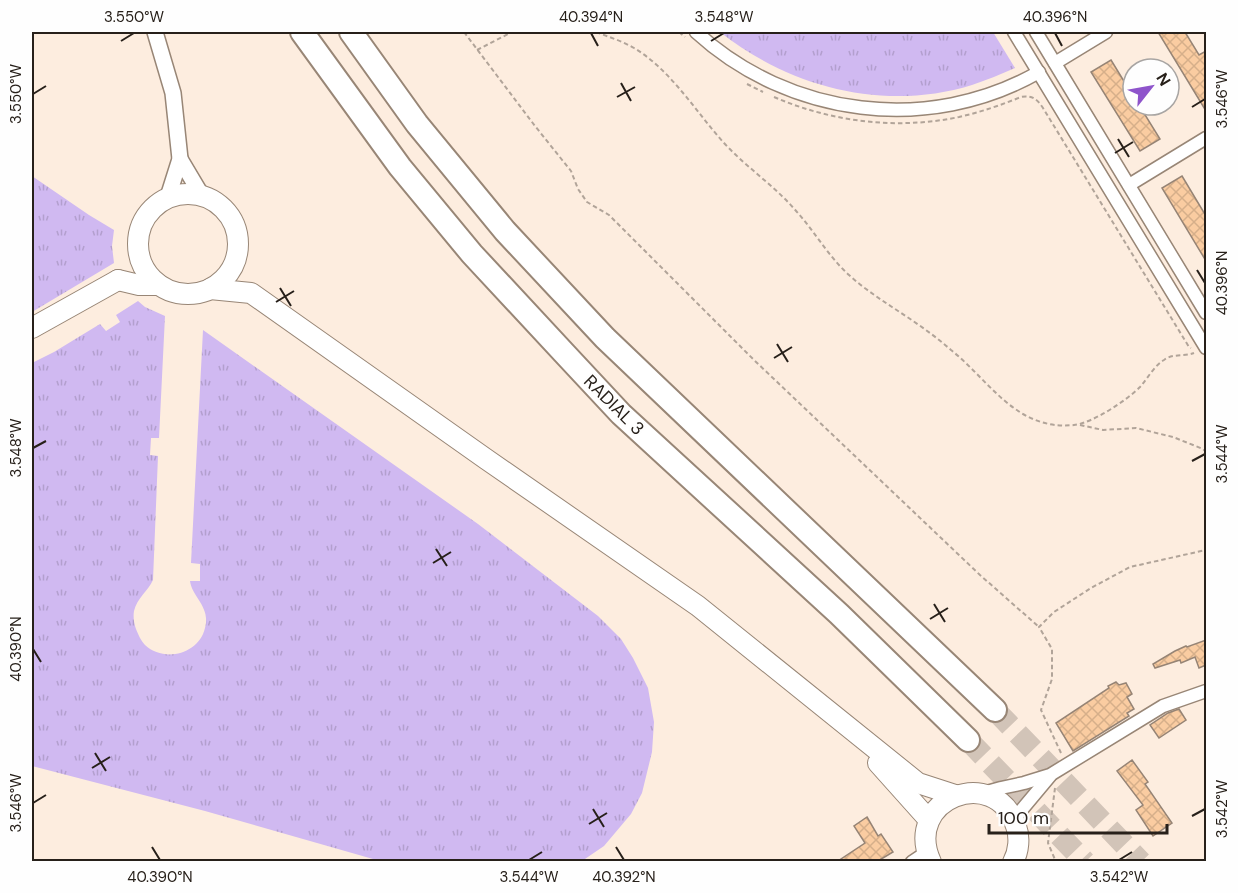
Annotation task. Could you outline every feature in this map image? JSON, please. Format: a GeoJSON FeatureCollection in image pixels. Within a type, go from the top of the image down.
{"type":"FeatureCollection","features":[{"type":"Feature","properties":{"kind":"highway","name":"RADIAL 3"},"geometry":{"type":"LineString","coordinates":[[302,32],[400,167],[472,254],[621,414],[839,614],[968,740]]}},
{"type":"Feature","properties":{"kind":"highway"},"geometry":{"type":"LineString","coordinates":[[351,32],[417,124],[505,231],[605,338],[995,710]]}},
{"type":"Feature","properties":{"kind":"main road"},"geometry":{"type":"LineString","coordinates":[[185,194],[202,196],[215,202],[226,211],[233,223],[238,239],[237,256],[227,275],[210,289],[197,294],[171,291],[159,285],[144,268],[138,248],[139,232],[144,218],[159,202],[168,197],[185,194]]}},
{"type":"Feature","properties":{"kind":"main road"},"geometry":{"type":"LineString","coordinates":[[32,328],[118,280],[138,248]]}},
{"type":"Feature","properties":{"kind":"main road"},"geometry":{"type":"LineString","coordinates":[[237,256],[251,293]]}},
{"type":"Feature","properties":{"kind":"main road"},"geometry":{"type":"LineString","coordinates":[[118,280],[139,285],[159,285]]}},
{"type":"Feature","properties":{"kind":"main road"},"geometry":{"type":"LineString","coordinates":[[210,289],[251,293],[698,606],[918,783],[955,795]]}},
{"type":"Feature","properties":{"kind":"main road"},"geometry":{"type":"LineString","coordinates":[[821,706],[870,753],[929,820]]}},
{"type":"Feature","properties":{"kind":"main road"},"geometry":{"type":"LineString","coordinates":[[923,858],[925,836],[929,820],[935,810],[944,801],[964,793],[982,794],[995,798],[1006,807],[1018,831],[1019,844],[1013,861]]}},
{"type":"Feature","properties":{"kind":"street"},"geometry":{"type":"LineString","coordinates":[[155,32],[173,93],[180,159],[168,197]]}},
{"type":"Feature","properties":{"kind":"street"},"geometry":{"type":"LineString","coordinates":[[1014,32],[1040,72],[1202,350]]}},
{"type":"Feature","properties":{"kind":"street"},"geometry":{"type":"LineString","coordinates":[[1036,32],[1204,305]]}},
{"type":"Feature","properties":{"kind":"street"},"geometry":{"type":"LineString","coordinates":[[1055,63],[1106,32]]}},
{"type":"Feature","properties":{"kind":"street"},"geometry":{"type":"LineString","coordinates":[[693,37],[776,85],[820,100],[866,109],[915,110],[957,104],[1010,87],[1040,72]]}},
{"type":"Feature","properties":{"kind":"street"},"geometry":{"type":"LineString","coordinates":[[1129,185],[1206,138]]}},
{"type":"Feature","properties":{"kind":"street"},"geometry":{"type":"LineString","coordinates":[[180,159],[202,196]]}},
{"type":"Feature","properties":{"kind":"street"},"geometry":{"type":"LineString","coordinates":[[982,794],[1024,783],[1058,770],[1163,706],[1206,691]]}},
{"type":"Feature","properties":{"kind":"street"},"geometry":{"type":"LineString","coordinates":[[1014,819],[1058,770]]}},
{"type":"Feature","properties":{"kind":"path"},"geometry":{"type":"LineString","coordinates":[[464,32],[534,126],[571,171],[578,189],[587,201],[609,215],[754,360],[980,575],[1039,627],[1052,649],[1052,679],[1041,710],[1058,770],[1048,843],[1056,861]]}},
{"type":"Feature","properties":{"kind":"path"},"geometry":{"type":"LineString","coordinates":[[477,50],[512,32]]}},
{"type":"Feature","properties":{"kind":"path"},"geometry":{"type":"LineString","coordinates":[[596,32],[635,48],[653,63],[680,90],[724,143],[799,213],[833,259],[849,275],[870,293],[952,351],[1012,408],[1044,424],[1077,425],[1095,419],[1129,396],[1139,388],[1161,361],[1168,357],[1188,356],[1202,350]]}},
{"type":"Feature","properties":{"kind":"path"},"geometry":{"type":"LineString","coordinates":[[679,32],[693,37]]}},
{"type":"Feature","properties":{"kind":"path"},"geometry":{"type":"LineString","coordinates":[[743,81],[759,91],[801,108],[820,114],[866,122],[899,123],[940,120],[976,112],[1021,97],[1033,97],[1044,108],[1189,347],[1202,350]]}},
{"type":"Feature","properties":{"kind":"path"},"geometry":{"type":"LineString","coordinates":[[1077,425],[1103,430],[1137,428],[1173,436],[1206,452]]}},
{"type":"Feature","properties":{"kind":"path"},"geometry":{"type":"LineString","coordinates":[[1039,627],[1054,612],[1130,567],[1206,550]]}},
{"type":"Feature","properties":{"kind":"green space"},"geometry":{"type":"Polygon","coordinates":[[[720,32],[993,32],[1015,68],[972,85],[939,93],[906,96],[873,95],[840,90],[777,68],[720,32]]]}},
{"type":"Feature","properties":{"kind":"green space"},"geometry":{"type":"Polygon","coordinates":[[[32,176],[114,230],[112,246],[114,263],[32,312],[32,176]]]}},
{"type":"Feature","properties":{"kind":"green space"},"geometry":{"type":"Polygon","coordinates":[[[138,301],[145,307],[165,316],[159,438],[151,438],[150,455],[158,456],[153,580],[135,606],[134,613],[135,627],[144,643],[153,651],[162,654],[180,653],[196,644],[205,628],[205,614],[190,581],[200,581],[200,564],[191,563],[203,330],[478,524],[598,616],[621,639],[648,688],[654,722],[652,752],[642,793],[631,814],[604,846],[582,861],[380,861],[205,811],[32,766],[32,363],[100,324],[106,331],[120,322],[116,315],[138,301]]]}},
{"type":"Feature","properties":{"kind":"building"},"geometry":{"type":"Polygon","coordinates":[[[1158,32],[1185,32],[1199,55],[1206,51],[1206,111],[1181,70],[1181,57],[1173,57],[1158,32]]]}},
{"type":"Feature","properties":{"kind":"building"},"geometry":{"type":"Polygon","coordinates":[[[1111,60],[1121,76],[1121,117],[1146,117],[1160,139],[1140,151],[1091,72],[1111,60]]]}},
{"type":"Feature","properties":{"kind":"building"},"geometry":{"type":"Polygon","coordinates":[[[1182,176],[1206,216],[1206,261],[1162,188],[1182,176]]]}},
{"type":"Feature","properties":{"kind":"building"},"geometry":{"type":"Polygon","coordinates":[[[1206,640],[1206,665],[1199,668],[1195,657],[1181,663],[1180,660],[1155,668],[1153,664],[1186,646],[1206,640]]]}},
{"type":"Feature","properties":{"kind":"building"},"geometry":{"type":"Polygon","coordinates":[[[1116,682],[1119,685],[1126,683],[1132,694],[1127,697],[1134,709],[1127,713],[1129,716],[1073,751],[1056,723],[1116,682]]]}},
{"type":"Feature","properties":{"kind":"building"},"geometry":{"type":"Polygon","coordinates":[[[1179,709],[1186,720],[1159,738],[1150,725],[1168,713],[1179,709]]]}},
{"type":"Feature","properties":{"kind":"building"},"geometry":{"type":"Polygon","coordinates":[[[1132,760],[1148,782],[1145,784],[1172,823],[1153,836],[1136,810],[1143,805],[1117,771],[1132,760]]]}},
{"type":"Feature","properties":{"kind":"building"},"geometry":{"type":"Polygon","coordinates":[[[867,817],[878,836],[881,834],[893,852],[878,861],[838,861],[865,843],[854,826],[867,817]]]}},
{"type":"Feature","properties":{"kind":"tunnel"},"geometry":{"type":"LineString","coordinates":[[995,710],[1141,862]]}},
{"type":"Feature","properties":{"kind":"tunnel"},"geometry":{"type":"LineString","coordinates":[[968,740],[1085,862]]}}]}
